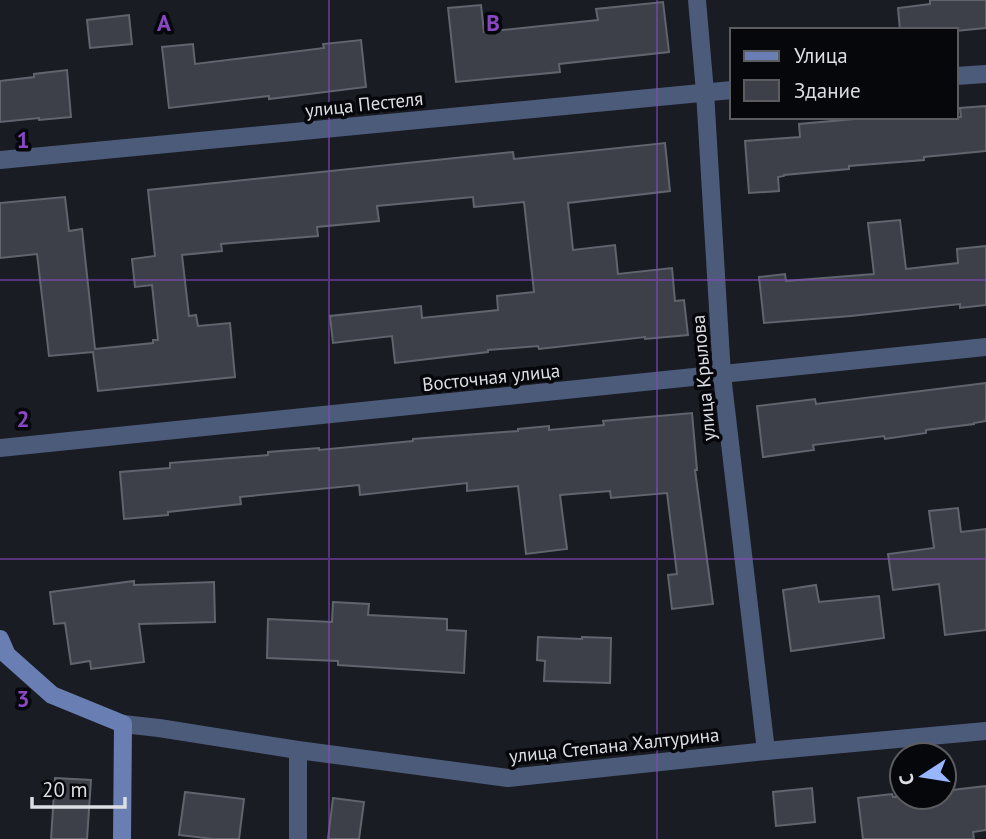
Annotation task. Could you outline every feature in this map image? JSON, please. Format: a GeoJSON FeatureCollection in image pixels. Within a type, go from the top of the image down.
{"type":"FeatureCollection","features":[{"type":"Feature","properties":{"kind":"street","name":"улица Крылова"},"geometry":{"type":"LineString","coordinates":[[697,0],[722,375],[766,751]]}},
{"type":"Feature","properties":{"kind":"street"},"geometry":{"type":"LineString","coordinates":[[958,76],[986,74]]}},
{"type":"Feature","properties":{"kind":"street","name":"улица Пестеля"},"geometry":{"type":"LineString","coordinates":[[0,160],[730,90]]}},
{"type":"Feature","properties":{"kind":"street","name":"Восточная улица"},"geometry":{"type":"LineString","coordinates":[[0,448],[986,347]]}},
{"type":"Feature","properties":{"kind":"street"},"geometry":{"type":"LineString","coordinates":[[0,639],[7,655],[52,695],[123,724],[122,839]]}},
{"type":"Feature","properties":{"kind":"street","name":"улица Степана Халтурина"},"geometry":{"type":"LineString","coordinates":[[123,724],[508,778],[986,731]]}},
{"type":"Feature","properties":{"kind":"street"},"geometry":{"type":"LineString","coordinates":[[298,750],[298,839]]}},
{"type":"Feature","properties":{"kind":"building"},"geometry":{"type":"Polygon","coordinates":[[[930,0],[986,0],[986,28],[958,31],[958,28],[900,28],[898,8],[930,4],[930,0]]]}},
{"type":"Feature","properties":{"kind":"building"},"geometry":{"type":"Polygon","coordinates":[[[663,2],[669,52],[559,64],[560,72],[456,82],[448,8],[481,5],[484,32],[598,20],[596,9],[663,2]]]}},
{"type":"Feature","properties":{"kind":"building"},"geometry":{"type":"Polygon","coordinates":[[[129,15],[132,44],[90,48],[87,20],[129,15]]]}},
{"type":"Feature","properties":{"kind":"building"},"geometry":{"type":"Polygon","coordinates":[[[361,40],[366,87],[169,108],[162,47],[193,44],[195,64],[324,48],[323,44],[361,40]]]}},
{"type":"Feature","properties":{"kind":"building"},"geometry":{"type":"Polygon","coordinates":[[[67,70],[71,117],[0,122],[0,81],[67,70]]]}},
{"type":"Feature","properties":{"kind":"building"},"geometry":{"type":"Polygon","coordinates":[[[986,106],[986,151],[784,175],[778,177],[779,191],[749,193],[745,141],[800,137],[799,124],[855,119],[958,119],[961,117],[960,108],[986,106]]]}},
{"type":"Feature","properties":{"kind":"building"},"geometry":{"type":"Polygon","coordinates":[[[665,143],[670,191],[568,203],[573,250],[615,245],[618,274],[672,268],[675,301],[684,300],[688,335],[539,349],[538,346],[488,350],[395,363],[392,336],[333,343],[330,316],[421,306],[422,318],[498,310],[497,296],[534,292],[524,202],[474,207],[473,197],[377,206],[379,221],[317,227],[318,236],[221,244],[222,251],[182,255],[189,316],[196,315],[198,326],[230,323],[235,377],[98,391],[93,352],[49,356],[37,254],[0,258],[0,203],[65,197],[69,231],[82,229],[95,349],[153,343],[153,340],[158,340],[152,285],[135,287],[132,259],[155,256],[148,190],[513,152],[514,159],[665,143]]]}},
{"type":"Feature","properties":{"kind":"building"},"geometry":{"type":"Polygon","coordinates":[[[900,220],[906,269],[958,263],[957,249],[986,246],[986,305],[960,308],[960,304],[764,323],[759,277],[785,274],[786,281],[874,274],[868,223],[900,220]]]}},
{"type":"Feature","properties":{"kind":"building"},"geometry":{"type":"Polygon","coordinates":[[[986,383],[986,421],[885,439],[884,436],[813,445],[814,450],[763,457],[757,406],[815,399],[816,404],[986,383]]]}},
{"type":"Feature","properties":{"kind":"building"},"geometry":{"type":"Polygon","coordinates":[[[692,413],[695,470],[713,604],[672,609],[668,575],[677,574],[667,493],[611,498],[610,491],[560,495],[567,549],[526,554],[518,486],[467,491],[467,483],[360,495],[359,485],[240,497],[241,504],[124,519],[120,472],[170,468],[170,463],[268,455],[268,452],[319,450],[549,426],[549,430],[604,425],[603,421],[692,413]]]}},
{"type":"Feature","properties":{"kind":"building"},"geometry":{"type":"Polygon","coordinates":[[[958,508],[961,532],[986,529],[986,630],[945,635],[939,584],[893,590],[888,554],[934,548],[929,511],[958,508]]]}},
{"type":"Feature","properties":{"kind":"building"},"geometry":{"type":"Polygon","coordinates":[[[134,581],[134,585],[214,582],[215,622],[139,624],[144,662],[91,669],[90,661],[71,664],[65,623],[54,624],[50,592],[134,581]]]}},
{"type":"Feature","properties":{"kind":"building"},"geometry":{"type":"Polygon","coordinates":[[[816,585],[819,602],[879,596],[884,638],[791,651],[783,590],[816,585]]]}},
{"type":"Feature","properties":{"kind":"building"},"geometry":{"type":"Polygon","coordinates":[[[333,602],[369,604],[368,615],[447,619],[447,630],[466,631],[464,673],[338,665],[338,661],[267,658],[268,619],[332,622],[333,602]]]}},
{"type":"Feature","properties":{"kind":"building"},"geometry":{"type":"Polygon","coordinates":[[[538,637],[611,638],[610,683],[544,681],[545,661],[537,660],[538,637]]]}},
{"type":"Feature","properties":{"kind":"building"},"geometry":{"type":"Polygon","coordinates":[[[55,778],[91,780],[87,839],[51,839],[55,778]]]}},
{"type":"Feature","properties":{"kind":"building"},"geometry":{"type":"Polygon","coordinates":[[[986,786],[986,830],[973,832],[974,839],[863,839],[858,798],[888,794],[888,811],[958,811],[958,789],[986,786]]]}},
{"type":"Feature","properties":{"kind":"building"},"geometry":{"type":"Polygon","coordinates":[[[812,788],[815,822],[776,826],[773,792],[812,788]]]}},
{"type":"Feature","properties":{"kind":"building"},"geometry":{"type":"Polygon","coordinates":[[[185,792],[244,799],[239,839],[179,835],[185,792]]]}},
{"type":"Feature","properties":{"kind":"building"},"geometry":{"type":"Polygon","coordinates":[[[333,798],[364,802],[359,839],[328,839],[333,798]]]}}]}
